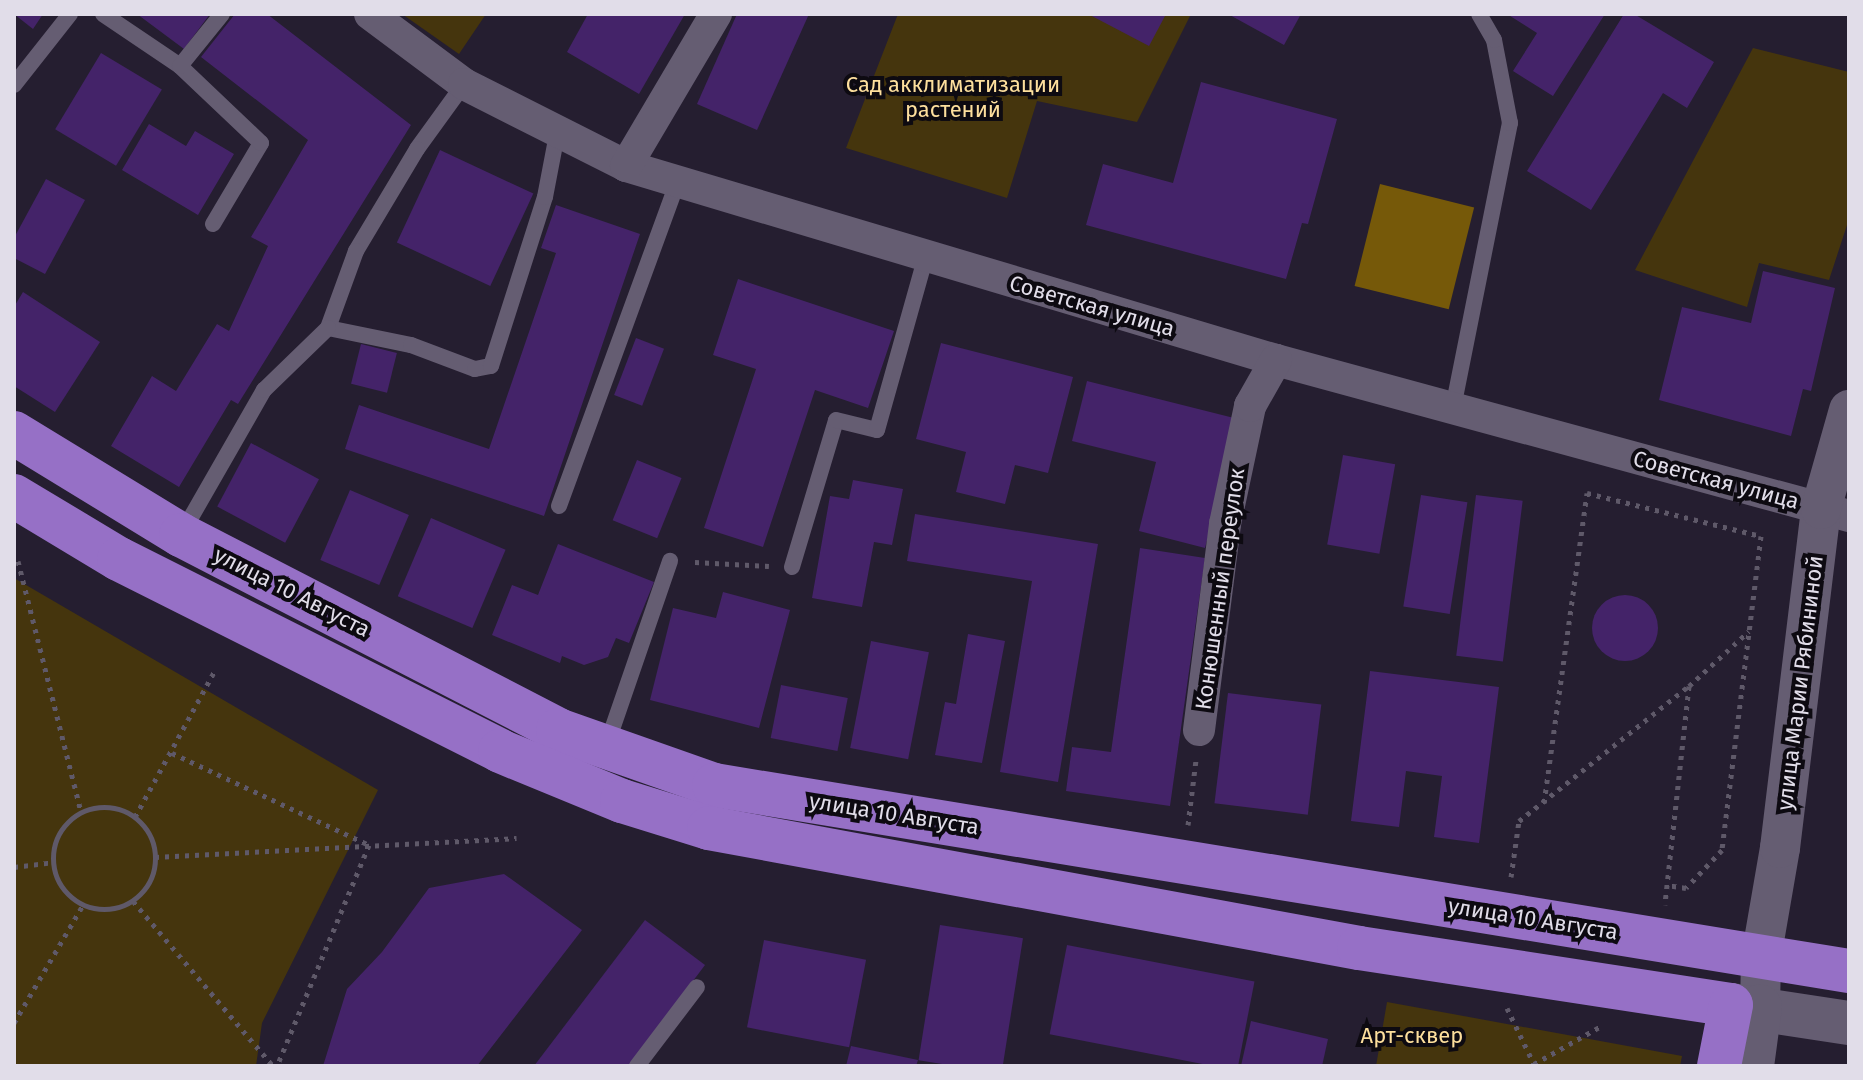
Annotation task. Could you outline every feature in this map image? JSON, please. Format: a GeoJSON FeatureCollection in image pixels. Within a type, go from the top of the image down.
{"type":"FeatureCollection","features":[{"type":"Feature","properties":{"kind":"highway","name":"улица 10 Августа"},"geometry":{"type":"LineString","coordinates":[[14,433],[181,535],[558,730],[714,785],[1849,971]]}},
{"type":"Feature","properties":{"kind":"highway","name":"улица 10 Августа"},"geometry":{"type":"LineString","coordinates":[[14,496],[119,559],[543,772],[709,828],[1359,948],[1746,1006]]}},
{"type":"Feature","properties":{"kind":"highway","name":"улица Марии Рябининой"},"geometry":{"type":"LineString","coordinates":[[1719,1066],[1746,1006]]}},
{"type":"Feature","properties":{"kind":"main road","name":"улица 10 Августа"},"geometry":{"type":"LineString","coordinates":[[1746,1006],[1849,1023]]}},
{"type":"Feature","properties":{"kind":"main road","name":"улица Марии Рябининой"},"geometry":{"type":"LineString","coordinates":[[1746,1006],[1752,1066]]}},
{"type":"Feature","properties":{"kind":"street","name":"Советская улица"},"geometry":{"type":"LineString","coordinates":[[370,14],[464,84],[557,134],[626,166],[1276,360],[1835,512]]}},
{"type":"Feature","properties":{"kind":"street"},"geometry":{"type":"LineString","coordinates":[[626,166],[716,14]]}},
{"type":"Feature","properties":{"kind":"street","name":"Конюшенный переулок"},"geometry":{"type":"LineString","coordinates":[[1199,730],[1228,509],[1250,406],[1276,360]]}},
{"type":"Feature","properties":{"kind":"street","name":"улица Марии Рябининой"},"geometry":{"type":"LineString","coordinates":[[1746,1006],[1761,958],[1849,410]]}},
{"type":"Feature","properties":{"kind":"lane"},"geometry":{"type":"LineString","coordinates":[[14,85],[70,14]]}},
{"type":"Feature","properties":{"kind":"lane"},"geometry":{"type":"LineString","coordinates":[[103,14],[180,66],[261,143],[213,224]]}},
{"type":"Feature","properties":{"kind":"lane"},"geometry":{"type":"LineString","coordinates":[[180,66],[222,14]]}},
{"type":"Feature","properties":{"kind":"lane"},"geometry":{"type":"LineString","coordinates":[[1453,408],[1510,123],[1494,40],[1479,14]]}},
{"type":"Feature","properties":{"kind":"lane"},"geometry":{"type":"LineString","coordinates":[[181,535],[264,390],[328,328],[356,251],[417,149],[464,84]]}},
{"type":"Feature","properties":{"kind":"lane"},"geometry":{"type":"LineString","coordinates":[[328,328],[411,345],[475,369],[491,366],[545,197],[557,134]]}},
{"type":"Feature","properties":{"kind":"lane"},"geometry":{"type":"LineString","coordinates":[[559,506],[678,181]]}},
{"type":"Feature","properties":{"kind":"lane"},"geometry":{"type":"LineString","coordinates":[[792,567],[836,420],[877,430],[926,256]]}},
{"type":"Feature","properties":{"kind":"lane"},"geometry":{"type":"LineString","coordinates":[[605,749],[670,561]]}},
{"type":"Feature","properties":{"kind":"lane"},"geometry":{"type":"LineString","coordinates":[[637,1066],[697,987]]}},
{"type":"Feature","properties":{"kind":"path"},"geometry":{"type":"LineString","coordinates":[[1544,803],[1587,493],[1761,536],[1722,850],[1686,888],[1667,885]]}},
{"type":"Feature","properties":{"kind":"path"},"geometry":{"type":"LineString","coordinates":[[18,561],[81,812]]}},
{"type":"Feature","properties":{"kind":"path"},"geometry":{"type":"LineString","coordinates":[[670,561],[792,567]]}},
{"type":"Feature","properties":{"kind":"path"},"geometry":{"type":"LineString","coordinates":[[1510,882],[1519,821],[1689,686],[1749,631]]}},
{"type":"Feature","properties":{"kind":"path"},"geometry":{"type":"LineString","coordinates":[[135,817],[215,670]]}},
{"type":"Feature","properties":{"kind":"path"},"geometry":{"type":"LineString","coordinates":[[1665,907],[1689,686]]}},
{"type":"Feature","properties":{"kind":"path"},"geometry":{"type":"LineString","coordinates":[[1187,830],[1199,730]]}},
{"type":"Feature","properties":{"kind":"path"},"geometry":{"type":"LineString","coordinates":[[172,753],[369,845]]}},
{"type":"Feature","properties":{"kind":"path"},"geometry":{"type":"LineString","coordinates":[[108,807],[135,817],[150,834],[155,857],[145,889],[133,901],[100,910],[83,905],[62,888],[52,862],[59,833],[81,812],[108,807]]}},
{"type":"Feature","properties":{"kind":"path"},"geometry":{"type":"LineString","coordinates":[[155,857],[517,838]]}},
{"type":"Feature","properties":{"kind":"path"},"geometry":{"type":"LineString","coordinates":[[133,901],[275,1066],[369,845]]}},
{"type":"Feature","properties":{"kind":"path"},"geometry":{"type":"LineString","coordinates":[[14,867],[52,862]]}},
{"type":"Feature","properties":{"kind":"path"},"geometry":{"type":"LineString","coordinates":[[14,1023],[83,905]]}},
{"type":"Feature","properties":{"kind":"path"},"geometry":{"type":"LineString","coordinates":[[1507,1007],[1534,1065],[1603,1025]]}},
{"type":"Feature","properties":{"kind":"green space"},"geometry":{"type":"Polygon","coordinates":[[[402,14],[486,14],[459,54],[402,14]]]}},
{"type":"Feature","properties":{"kind":"green space","name":"Сад акклиматизации растений"},"geometry":{"type":"Polygon","coordinates":[[[898,14],[1191,14],[1137,122],[1037,101],[1007,198],[846,148],[898,14]]]}},
{"type":"Feature","properties":{"kind":"green space"},"geometry":{"type":"Polygon","coordinates":[[[1753,48],[1849,72],[1849,219],[1829,280],[1759,263],[1747,307],[1635,270],[1753,48]]]}},
{"type":"Feature","properties":{"kind":"green space"},"geometry":{"type":"Polygon","coordinates":[[[14,578],[378,790],[262,1023],[256,1066],[14,1066],[14,578]]]}},
{"type":"Feature","properties":{"kind":"green space","name":"Арт-сквер"},"geometry":{"type":"Polygon","coordinates":[[[1387,1002],[1682,1056],[1680,1066],[1376,1066],[1387,1002]]]}},
{"type":"Feature","properties":{"kind":"shaded area"},"geometry":{"type":"Polygon","coordinates":[[[1380,184],[1474,207],[1449,309],[1355,286],[1380,184]]]}},
{"type":"Feature","properties":{"kind":"building"},"geometry":{"type":"Polygon","coordinates":[[[14,14],[43,14],[33,29],[14,14]]]}},
{"type":"Feature","properties":{"kind":"building"},"geometry":{"type":"Polygon","coordinates":[[[137,14],[210,14],[184,49],[137,14]]]}},
{"type":"Feature","properties":{"kind":"building"},"geometry":{"type":"Polygon","coordinates":[[[235,14],[267,14],[411,125],[238,404],[231,400],[179,487],[111,446],[152,376],[176,391],[217,324],[229,331],[268,246],[251,237],[308,140],[201,57],[235,14]]]}},
{"type":"Feature","properties":{"kind":"building"},"geometry":{"type":"Polygon","coordinates":[[[588,14],[685,14],[639,94],[567,52],[588,14]]]}},
{"type":"Feature","properties":{"kind":"building"},"geometry":{"type":"Polygon","coordinates":[[[737,14],[809,14],[757,130],[697,104],[737,14]]]}},
{"type":"Feature","properties":{"kind":"building"},"geometry":{"type":"Polygon","coordinates":[[[1088,14],[1161,14],[1165,16],[1149,46],[1088,14]]]}},
{"type":"Feature","properties":{"kind":"building"},"geometry":{"type":"Polygon","coordinates":[[[1228,14],[1301,14],[1284,45],[1228,14]]]}},
{"type":"Feature","properties":{"kind":"building"},"geometry":{"type":"Polygon","coordinates":[[[1507,14],[1605,14],[1553,96],[1513,71],[1537,33],[1507,14]]]}},
{"type":"Feature","properties":{"kind":"building"},"geometry":{"type":"Polygon","coordinates":[[[1624,14],[1634,14],[1714,62],[1687,108],[1663,93],[1591,210],[1527,171],[1624,14]]]}},
{"type":"Feature","properties":{"kind":"building"},"geometry":{"type":"Polygon","coordinates":[[[101,53],[162,90],[116,166],[55,129],[101,53]]]}},
{"type":"Feature","properties":{"kind":"building"},"geometry":{"type":"Polygon","coordinates":[[[1201,82],[1337,119],[1308,224],[1302,223],[1286,279],[1086,225],[1103,164],[1173,183],[1201,82]]]}},
{"type":"Feature","properties":{"kind":"building"},"geometry":{"type":"Polygon","coordinates":[[[149,124],[186,146],[195,131],[234,154],[198,215],[122,170],[149,124]]]}},
{"type":"Feature","properties":{"kind":"building"},"geometry":{"type":"Polygon","coordinates":[[[440,150],[533,194],[490,286],[397,242],[440,150]]]}},
{"type":"Feature","properties":{"kind":"building"},"geometry":{"type":"Polygon","coordinates":[[[46,179],[85,200],[45,274],[14,258],[14,238],[46,179]]]}},
{"type":"Feature","properties":{"kind":"building"},"geometry":{"type":"Polygon","coordinates":[[[556,205],[640,234],[544,516],[345,449],[359,405],[489,449],[556,253],[541,248],[556,205]]]}},
{"type":"Feature","properties":{"kind":"building"},"geometry":{"type":"Polygon","coordinates":[[[1763,271],[1835,288],[1811,391],[1803,389],[1791,436],[1659,400],[1682,307],[1751,323],[1763,271]]]}},
{"type":"Feature","properties":{"kind":"building"},"geometry":{"type":"Polygon","coordinates":[[[738,279],[894,331],[868,408],[815,390],[763,547],[704,528],[756,369],[713,355],[738,279]]]}},
{"type":"Feature","properties":{"kind":"building"},"geometry":{"type":"Polygon","coordinates":[[[23,292],[100,342],[55,412],[14,386],[14,307],[23,292]]]}},
{"type":"Feature","properties":{"kind":"building"},"geometry":{"type":"Polygon","coordinates":[[[636,338],[664,349],[642,406],[614,395],[636,338]]]}},
{"type":"Feature","properties":{"kind":"building"},"geometry":{"type":"Polygon","coordinates":[[[941,343],[1073,377],[1048,473],[1015,465],[1005,504],[956,492],[966,452],[916,439],[941,343]]]}},
{"type":"Feature","properties":{"kind":"building"},"geometry":{"type":"Polygon","coordinates":[[[361,344],[397,353],[387,393],[351,384],[361,344]]]}},
{"type":"Feature","properties":{"kind":"building"},"geometry":{"type":"Polygon","coordinates":[[[1087,381],[1238,419],[1205,548],[1139,531],[1156,462],[1072,441],[1087,381]]]}},
{"type":"Feature","properties":{"kind":"building"},"geometry":{"type":"Polygon","coordinates":[[[251,443],[319,479],[285,543],[217,507],[251,443]]]}},
{"type":"Feature","properties":{"kind":"building"},"geometry":{"type":"Polygon","coordinates":[[[1343,455],[1395,464],[1379,554],[1327,545],[1343,455]]]}},
{"type":"Feature","properties":{"kind":"building"},"geometry":{"type":"Polygon","coordinates":[[[637,460],[682,478],[657,538],[613,520],[637,460]]]}},
{"type":"Feature","properties":{"kind":"building"},"geometry":{"type":"Polygon","coordinates":[[[853,480],[903,489],[892,545],[874,542],[862,607],[812,598],[830,496],[849,499],[853,480]]]}},
{"type":"Feature","properties":{"kind":"building"},"geometry":{"type":"Polygon","coordinates":[[[350,490],[409,515],[379,585],[320,560],[350,490]]]}},
{"type":"Feature","properties":{"kind":"building"},"geometry":{"type":"Polygon","coordinates":[[[1421,495],[1467,502],[1450,614],[1403,607],[1421,495]]]}},
{"type":"Feature","properties":{"kind":"building"},"geometry":{"type":"Polygon","coordinates":[[[1476,495],[1523,501],[1503,662],[1456,656],[1476,495]]]}},
{"type":"Feature","properties":{"kind":"building"},"geometry":{"type":"Polygon","coordinates":[[[915,514],[1098,544],[1058,782],[1000,772],[1032,581],[907,561],[915,514]]]}},
{"type":"Feature","properties":{"kind":"building"},"geometry":{"type":"Polygon","coordinates":[[[431,518],[506,550],[472,628],[398,596],[431,518]]]}},
{"type":"Feature","properties":{"kind":"building"},"geometry":{"type":"Polygon","coordinates":[[[558,544],[654,582],[629,643],[616,638],[608,657],[584,665],[562,656],[560,663],[492,635],[512,585],[538,595],[558,544]]]}},
{"type":"Feature","properties":{"kind":"building"},"geometry":{"type":"Polygon","coordinates":[[[1140,548],[1205,558],[1170,806],[1066,791],[1072,747],[1111,752],[1140,548]]]}},
{"type":"Feature","properties":{"kind":"building"},"geometry":{"type":"Polygon","coordinates":[[[723,592],[790,610],[759,728],[650,700],[673,608],[716,618],[723,592]]]}},
{"type":"Feature","properties":{"kind":"building"},"geometry":{"type":"Polygon","coordinates":[[[1618,595],[1632,595],[1644,600],[1653,609],[1658,628],[1656,641],[1649,652],[1632,661],[1618,661],[1606,656],[1597,647],[1592,635],[1592,621],[1597,609],[1606,600],[1618,595]]]}},
{"type":"Feature","properties":{"kind":"building"},"geometry":{"type":"Polygon","coordinates":[[[968,634],[1005,641],[982,763],[935,755],[945,702],[956,704],[968,634]]]}},
{"type":"Feature","properties":{"kind":"building"},"geometry":{"type":"Polygon","coordinates":[[[871,641],[929,652],[908,759],[850,748],[871,641]]]}},
{"type":"Feature","properties":{"kind":"building"},"geometry":{"type":"Polygon","coordinates":[[[1370,671],[1499,687],[1479,843],[1434,837],[1442,776],[1406,771],[1399,827],[1351,821],[1370,671]]]}},
{"type":"Feature","properties":{"kind":"building"},"geometry":{"type":"Polygon","coordinates":[[[781,685],[848,698],[837,751],[771,738],[781,685]]]}},
{"type":"Feature","properties":{"kind":"building"},"geometry":{"type":"Polygon","coordinates":[[[1228,693],[1321,704],[1308,815],[1214,803],[1228,693]]]}},
{"type":"Feature","properties":{"kind":"building"},"geometry":{"type":"Polygon","coordinates":[[[504,874],[582,930],[477,1066],[323,1066],[347,989],[382,952],[429,888],[504,874]]]}},
{"type":"Feature","properties":{"kind":"building"},"geometry":{"type":"Polygon","coordinates":[[[645,920],[705,965],[629,1066],[534,1066],[645,920]]]}},
{"type":"Feature","properties":{"kind":"building"},"geometry":{"type":"Polygon","coordinates":[[[940,925],[1023,938],[1003,1066],[954,1066],[919,1060],[940,925]]]}},
{"type":"Feature","properties":{"kind":"building"},"geometry":{"type":"Polygon","coordinates":[[[764,940],[866,960],[849,1047],[747,1027],[764,940]]]}},
{"type":"Feature","properties":{"kind":"building"},"geometry":{"type":"Polygon","coordinates":[[[1067,945],[1254,981],[1238,1066],[1213,1066],[1050,1034],[1067,945]]]}},
{"type":"Feature","properties":{"kind":"building"},"geometry":{"type":"Polygon","coordinates":[[[1251,1021],[1328,1039],[1322,1066],[1241,1066],[1251,1021]]]}},
{"type":"Feature","properties":{"kind":"building"},"geometry":{"type":"Polygon","coordinates":[[[851,1046],[918,1060],[916,1066],[846,1066],[851,1046]]]}}]}
